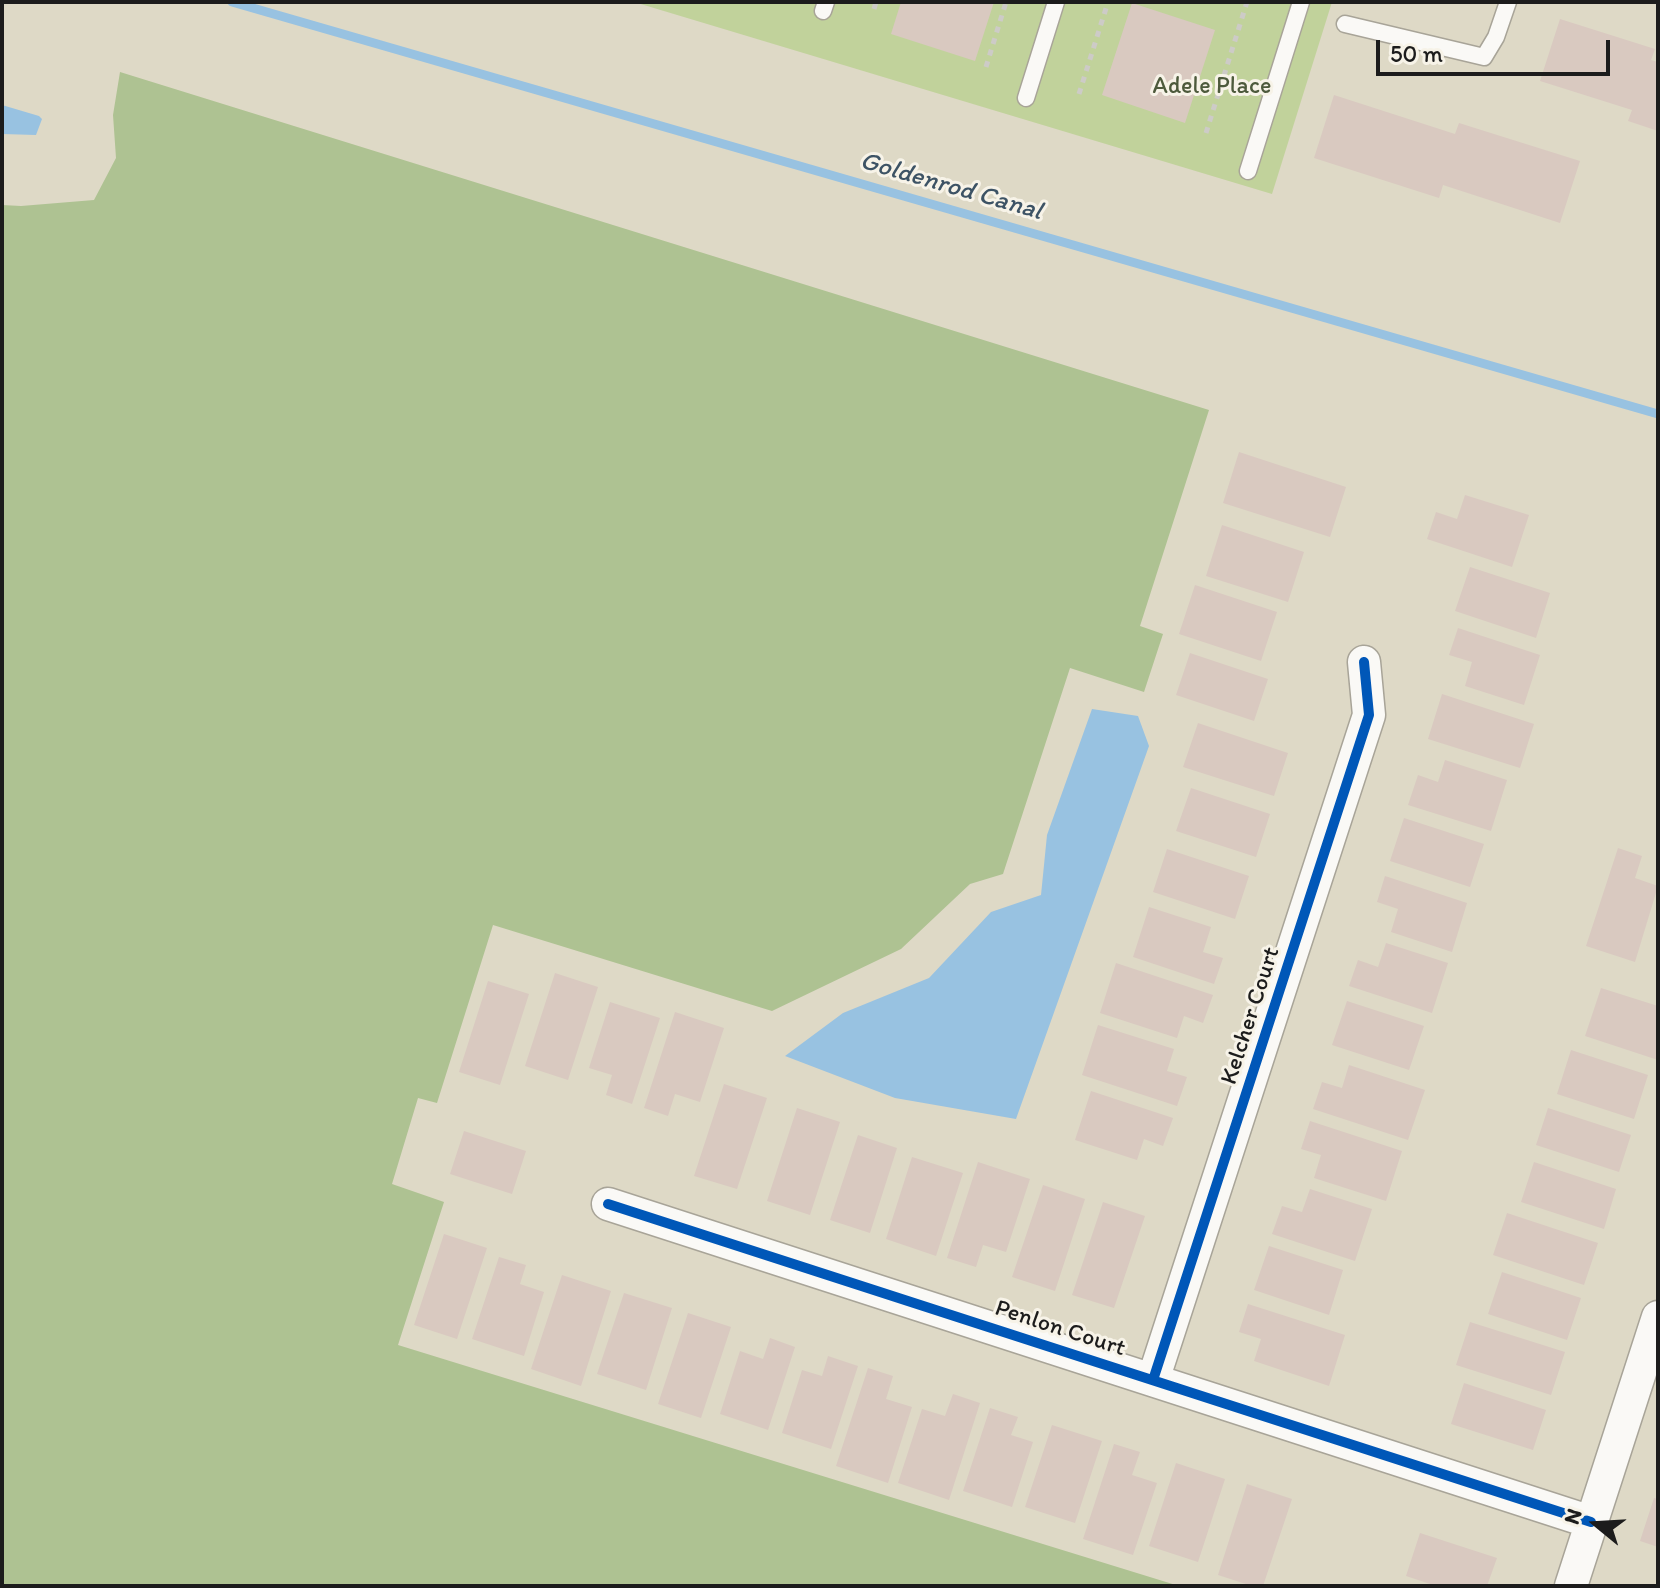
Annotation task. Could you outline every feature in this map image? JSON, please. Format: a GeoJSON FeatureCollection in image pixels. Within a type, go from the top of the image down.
{"type":"FeatureCollection","features":[{"type":"Feature","properties":{"kind":"street","name":"Kelcher Court"},"geometry":{"type":"LineString","coordinates":[[1153,1380],[1369,715],[1364,662]]}},
{"type":"Feature","properties":{"kind":"street","name":"Penlon Court"},"geometry":{"type":"LineString","coordinates":[[608,1204],[1591,1522]]}},
{"type":"Feature","properties":{"kind":"street"},"geometry":{"type":"LineString","coordinates":[[1571,1586],[1658,1317]]}},
{"type":"Feature","properties":{"kind":"lane"},"geometry":{"type":"LineString","coordinates":[[1026,98],[1056,2]]}},
{"type":"Feature","properties":{"kind":"lane"},"geometry":{"type":"LineString","coordinates":[[1248,171],[1301,2]]}},
{"type":"Feature","properties":{"kind":"lane"},"geometry":{"type":"LineString","coordinates":[[1345,24],[1484,57],[1496,37],[1508,2]]}},
{"type":"Feature","properties":{"kind":"path"},"geometry":{"type":"LineString","coordinates":[[986,67],[1006,2]]}},
{"type":"Feature","properties":{"kind":"path"},"geometry":{"type":"LineString","coordinates":[[1079,94],[1108,2]]}},
{"type":"Feature","properties":{"kind":"path"},"geometry":{"type":"LineString","coordinates":[[1206,133],[1247,2]]}},
{"type":"Feature","properties":{"kind":"green space","name":"Adele Place"},"geometry":{"type":"Polygon","coordinates":[[[634,2],[1332,2],[1272,194],[634,2]]]}},
{"type":"Feature","properties":{"kind":"green space"},"geometry":{"type":"Polygon","coordinates":[[[120,72],[1209,410],[1140,626],[1163,634],[1144,692],[1070,668],[1003,874],[970,884],[901,949],[772,1011],[493,925],[437,1103],[418,1098],[392,1184],[444,1202],[398,1345],[1179,1586],[2,1586],[2,205],[94,200],[116,158],[113,115],[120,72]]]}},
{"type":"Feature","properties":{"kind":"water"},"geometry":{"type":"Polygon","coordinates":[[[2,105],[39,116],[42,119],[36,135],[2,134],[2,105]]]}},
{"type":"Feature","properties":{"kind":"water"},"geometry":{"type":"Polygon","coordinates":[[[1092,709],[1138,716],[1149,746],[1016,1119],[895,1098],[785,1056],[843,1013],[929,978],[991,912],[1041,895],[1047,835],[1092,709]]]}},
{"type":"Feature","properties":{"kind":"building"},"geometry":{"type":"Polygon","coordinates":[[[901,2],[994,2],[975,61],[891,34],[901,2]]]}},
{"type":"Feature","properties":{"kind":"building"},"geometry":{"type":"Polygon","coordinates":[[[1132,3],[1215,30],[1185,123],[1102,95],[1132,3]]]}},
{"type":"Feature","properties":{"kind":"building"},"geometry":{"type":"Polygon","coordinates":[[[1560,19],[1655,49],[1651,60],[1658,62],[1658,131],[1628,121],[1632,110],[1540,81],[1560,19]]]}},
{"type":"Feature","properties":{"kind":"building"},"geometry":{"type":"Polygon","coordinates":[[[1334,95],[1455,134],[1459,123],[1580,161],[1560,223],[1443,185],[1439,198],[1314,158],[1334,95]]]}},
{"type":"Feature","properties":{"kind":"building"},"geometry":{"type":"Polygon","coordinates":[[[1239,452],[1346,487],[1330,537],[1223,503],[1239,452]]]}},
{"type":"Feature","properties":{"kind":"building"},"geometry":{"type":"Polygon","coordinates":[[[1465,495],[1529,515],[1512,567],[1427,539],[1436,512],[1457,519],[1465,495]]]}},
{"type":"Feature","properties":{"kind":"building"},"geometry":{"type":"Polygon","coordinates":[[[1222,525],[1304,552],[1288,602],[1206,576],[1222,525]]]}},
{"type":"Feature","properties":{"kind":"building"},"geometry":{"type":"Polygon","coordinates":[[[1470,567],[1550,593],[1536,638],[1455,611],[1470,567]]]}},
{"type":"Feature","properties":{"kind":"building"},"geometry":{"type":"Polygon","coordinates":[[[1195,585],[1277,612],[1261,661],[1179,634],[1195,585]]]}},
{"type":"Feature","properties":{"kind":"building"},"geometry":{"type":"Polygon","coordinates":[[[1458,628],[1540,655],[1524,705],[1465,686],[1472,662],[1449,655],[1458,628]]]}},
{"type":"Feature","properties":{"kind":"building"},"geometry":{"type":"Polygon","coordinates":[[[1190,653],[1268,679],[1254,721],[1176,695],[1190,653]]]}},
{"type":"Feature","properties":{"kind":"building"},"geometry":{"type":"Polygon","coordinates":[[[1442,694],[1534,724],[1520,768],[1428,739],[1442,694]]]}},
{"type":"Feature","properties":{"kind":"building"},"geometry":{"type":"Polygon","coordinates":[[[1198,723],[1288,753],[1274,796],[1183,767],[1198,723]]]}},
{"type":"Feature","properties":{"kind":"building"},"geometry":{"type":"Polygon","coordinates":[[[1445,760],[1507,780],[1491,831],[1408,805],[1418,775],[1438,782],[1445,760]]]}},
{"type":"Feature","properties":{"kind":"building"},"geometry":{"type":"Polygon","coordinates":[[[1191,788],[1270,814],[1256,857],[1176,831],[1191,788]]]}},
{"type":"Feature","properties":{"kind":"building"},"geometry":{"type":"Polygon","coordinates":[[[1404,818],[1484,844],[1470,887],[1390,861],[1404,818]]]}},
{"type":"Feature","properties":{"kind":"building"},"geometry":{"type":"Polygon","coordinates":[[[1618,848],[1642,856],[1635,878],[1658,886],[1635,962],[1586,946],[1618,848]]]}},
{"type":"Feature","properties":{"kind":"building"},"geometry":{"type":"Polygon","coordinates":[[[1167,849],[1249,876],[1235,919],[1153,892],[1167,849]]]}},
{"type":"Feature","properties":{"kind":"building"},"geometry":{"type":"Polygon","coordinates":[[[1385,876],[1467,903],[1452,952],[1391,932],[1398,909],[1377,902],[1385,876]]]}},
{"type":"Feature","properties":{"kind":"building"},"geometry":{"type":"Polygon","coordinates":[[[1149,907],[1211,927],[1203,952],[1223,958],[1214,984],[1133,957],[1149,907]]]}},
{"type":"Feature","properties":{"kind":"building"},"geometry":{"type":"Polygon","coordinates":[[[1386,943],[1448,963],[1432,1013],[1349,986],[1358,960],[1378,967],[1386,943]]]}},
{"type":"Feature","properties":{"kind":"building"},"geometry":{"type":"Polygon","coordinates":[[[1116,963],[1213,995],[1203,1023],[1184,1016],[1177,1038],[1100,1013],[1116,963]]]}},
{"type":"Feature","properties":{"kind":"building"},"geometry":{"type":"Polygon","coordinates":[[[555,973],[598,987],[568,1080],[525,1066],[555,973]]]}},
{"type":"Feature","properties":{"kind":"building"},"geometry":{"type":"Polygon","coordinates":[[[488,981],[529,994],[500,1085],[459,1072],[488,981]]]}},
{"type":"Feature","properties":{"kind":"building"},"geometry":{"type":"Polygon","coordinates":[[[1601,988],[1658,1006],[1658,1060],[1585,1036],[1601,988]]]}},
{"type":"Feature","properties":{"kind":"building"},"geometry":{"type":"Polygon","coordinates":[[[1347,1001],[1424,1026],[1409,1070],[1332,1045],[1347,1001]]]}},
{"type":"Feature","properties":{"kind":"building"},"geometry":{"type":"Polygon","coordinates":[[[610,1002],[660,1018],[632,1104],[606,1095],[612,1075],[589,1068],[610,1002]]]}},
{"type":"Feature","properties":{"kind":"building"},"geometry":{"type":"Polygon","coordinates":[[[675,1012],[724,1028],[700,1102],[675,1094],[668,1116],[644,1108],[675,1012]]]}},
{"type":"Feature","properties":{"kind":"building"},"geometry":{"type":"Polygon","coordinates":[[[1098,1025],[1174,1049],[1167,1071],[1187,1077],[1177,1106],[1082,1075],[1098,1025]]]}},
{"type":"Feature","properties":{"kind":"building"},"geometry":{"type":"Polygon","coordinates":[[[1571,1050],[1648,1075],[1634,1119],[1557,1094],[1571,1050]]]}},
{"type":"Feature","properties":{"kind":"building"},"geometry":{"type":"Polygon","coordinates":[[[1349,1065],[1425,1090],[1408,1140],[1313,1109],[1322,1082],[1342,1088],[1349,1065]]]}},
{"type":"Feature","properties":{"kind":"building"},"geometry":{"type":"Polygon","coordinates":[[[724,1084],[767,1098],[737,1189],[694,1176],[724,1084]]]}},
{"type":"Feature","properties":{"kind":"building"},"geometry":{"type":"Polygon","coordinates":[[[1091,1091],[1173,1118],[1163,1146],[1144,1139],[1137,1160],[1075,1140],[1091,1091]]]}},
{"type":"Feature","properties":{"kind":"building"},"geometry":{"type":"Polygon","coordinates":[[[797,1108],[840,1122],[810,1215],[767,1201],[797,1108]]]}},
{"type":"Feature","properties":{"kind":"building"},"geometry":{"type":"Polygon","coordinates":[[[1548,1108],[1631,1135],[1619,1172],[1536,1145],[1548,1108]]]}},
{"type":"Feature","properties":{"kind":"building"},"geometry":{"type":"Polygon","coordinates":[[[1310,1121],[1402,1151],[1386,1201],[1314,1178],[1321,1155],[1301,1149],[1310,1121]]]}},
{"type":"Feature","properties":{"kind":"building"},"geometry":{"type":"Polygon","coordinates":[[[464,1131],[526,1151],[512,1194],[450,1174],[464,1131]]]}},
{"type":"Feature","properties":{"kind":"building"},"geometry":{"type":"Polygon","coordinates":[[[858,1135],[897,1148],[870,1233],[830,1220],[858,1135]]]}},
{"type":"Feature","properties":{"kind":"building"},"geometry":{"type":"Polygon","coordinates":[[[912,1157],[963,1173],[936,1256],[886,1239],[912,1157]]]}},
{"type":"Feature","properties":{"kind":"building"},"geometry":{"type":"Polygon","coordinates":[[[978,1162],[1030,1179],[1006,1252],[983,1245],[976,1267],[947,1258],[978,1162]]]}},
{"type":"Feature","properties":{"kind":"building"},"geometry":{"type":"Polygon","coordinates":[[[1534,1162],[1616,1189],[1604,1229],[1521,1202],[1534,1162]]]}},
{"type":"Feature","properties":{"kind":"building"},"geometry":{"type":"Polygon","coordinates":[[[1043,1185],[1085,1199],[1055,1291],[1012,1277],[1043,1185]]]}},
{"type":"Feature","properties":{"kind":"building"},"geometry":{"type":"Polygon","coordinates":[[[1310,1189],[1372,1209],[1355,1261],[1272,1234],[1282,1206],[1302,1212],[1310,1189]]]}},
{"type":"Feature","properties":{"kind":"building"},"geometry":{"type":"Polygon","coordinates":[[[1103,1202],[1145,1216],[1114,1308],[1072,1295],[1103,1202]]]}},
{"type":"Feature","properties":{"kind":"building"},"geometry":{"type":"Polygon","coordinates":[[[1507,1213],[1598,1243],[1584,1285],[1493,1255],[1507,1213]]]}},
{"type":"Feature","properties":{"kind":"building"},"geometry":{"type":"Polygon","coordinates":[[[444,1234],[487,1248],[457,1339],[414,1325],[444,1234]]]}},
{"type":"Feature","properties":{"kind":"building"},"geometry":{"type":"Polygon","coordinates":[[[1269,1246],[1343,1270],[1329,1315],[1254,1290],[1269,1246]]]}},
{"type":"Feature","properties":{"kind":"building"},"geometry":{"type":"Polygon","coordinates":[[[499,1257],[526,1265],[520,1284],[544,1292],[524,1356],[472,1339],[499,1257]]]}},
{"type":"Feature","properties":{"kind":"building"},"geometry":{"type":"Polygon","coordinates":[[[1502,1272],[1581,1298],[1567,1340],[1488,1314],[1502,1272]]]}},
{"type":"Feature","properties":{"kind":"building"},"geometry":{"type":"Polygon","coordinates":[[[562,1275],[611,1291],[581,1386],[531,1369],[562,1275]]]}},
{"type":"Feature","properties":{"kind":"building"},"geometry":{"type":"Polygon","coordinates":[[[624,1293],[672,1308],[646,1390],[597,1374],[624,1293]]]}},
{"type":"Feature","properties":{"kind":"building"},"geometry":{"type":"Polygon","coordinates":[[[1248,1304],[1345,1335],[1329,1386],[1254,1361],[1261,1339],[1239,1332],[1248,1304]]]}},
{"type":"Feature","properties":{"kind":"building"},"geometry":{"type":"Polygon","coordinates":[[[688,1313],[731,1327],[701,1418],[658,1404],[688,1313]]]}},
{"type":"Feature","properties":{"kind":"building"},"geometry":{"type":"Polygon","coordinates":[[[1470,1322],[1565,1352],[1551,1395],[1456,1365],[1470,1322]]]}},
{"type":"Feature","properties":{"kind":"building"},"geometry":{"type":"Polygon","coordinates":[[[770,1338],[795,1347],[768,1430],[720,1414],[740,1351],[763,1359],[770,1338]]]}},
{"type":"Feature","properties":{"kind":"building"},"geometry":{"type":"Polygon","coordinates":[[[828,1356],[858,1366],[831,1449],[782,1433],[802,1370],[822,1376],[828,1356]]]}},
{"type":"Feature","properties":{"kind":"building"},"geometry":{"type":"Polygon","coordinates":[[[868,1368],[893,1376],[886,1399],[912,1407],[888,1483],[836,1466],[868,1368]]]}},
{"type":"Feature","properties":{"kind":"building"},"geometry":{"type":"Polygon","coordinates":[[[1464,1383],[1546,1410],[1533,1450],[1451,1424],[1464,1383]]]}},
{"type":"Feature","properties":{"kind":"building"},"geometry":{"type":"Polygon","coordinates":[[[953,1394],[980,1403],[949,1500],[898,1483],[922,1409],[945,1416],[953,1394]]]}},
{"type":"Feature","properties":{"kind":"building"},"geometry":{"type":"Polygon","coordinates":[[[990,1408],[1018,1417],[1011,1435],[1033,1442],[1012,1507],[963,1491],[990,1408]]]}},
{"type":"Feature","properties":{"kind":"building"},"geometry":{"type":"Polygon","coordinates":[[[1052,1425],[1102,1441],[1075,1523],[1025,1507],[1052,1425]]]}},
{"type":"Feature","properties":{"kind":"building"},"geometry":{"type":"Polygon","coordinates":[[[1114,1444],[1140,1452],[1132,1475],[1157,1483],[1133,1555],[1083,1539],[1114,1444]]]}},
{"type":"Feature","properties":{"kind":"building"},"geometry":{"type":"Polygon","coordinates":[[[1176,1463],[1225,1479],[1198,1562],[1149,1546],[1176,1463]]]}},
{"type":"Feature","properties":{"kind":"building"},"geometry":{"type":"Polygon","coordinates":[[[1247,1484],[1292,1499],[1263,1586],[1252,1586],[1218,1575],[1247,1484]]]}},
{"type":"Feature","properties":{"kind":"building"},"geometry":{"type":"Polygon","coordinates":[[[1654,1498],[1658,1499],[1658,1547],[1640,1541],[1654,1498]]]}},
{"type":"Feature","properties":{"kind":"building"},"geometry":{"type":"Polygon","coordinates":[[[1420,1533],[1497,1558],[1487,1586],[1436,1586],[1406,1576],[1420,1533]]]}},
{"type":"Feature","properties":{"kind":"waterway","name":"Goldenrod Canal"},"geometry":{"type":"LineString","coordinates":[[232,2],[1658,414]]}},
{"type":"Feature","properties":{"kind":"cycle path"},"geometry":{"type":"LineString","coordinates":[[1153,1380],[1369,715],[1364,662]]}},
{"type":"Feature","properties":{"kind":"cycle path"},"geometry":{"type":"LineString","coordinates":[[608,1204],[1591,1522]]}}]}
